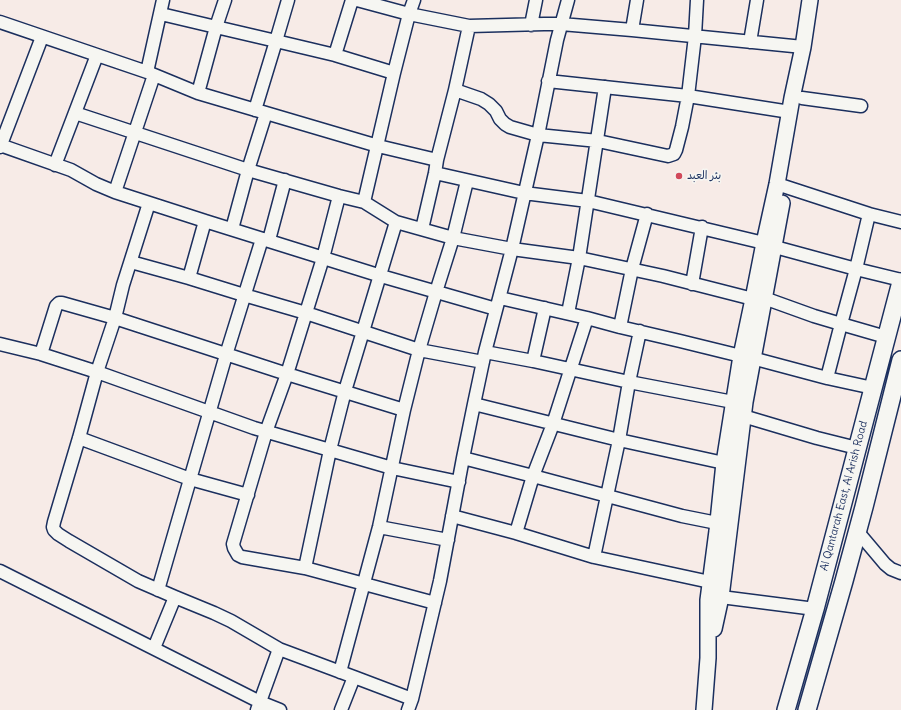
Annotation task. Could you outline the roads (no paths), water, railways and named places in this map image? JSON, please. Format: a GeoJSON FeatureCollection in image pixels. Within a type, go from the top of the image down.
{"type":"FeatureCollection","features":[{"type":"Feature","properties":{"kind":"highway","name":"Al Qantarah East, Al Arish Road"},"geometry":{"type":"LineString","coordinates":[[786,710],[815,609],[901,281]]}},
{"type":"Feature","properties":{"kind":"highway","name":"Al Qantarah East, Al Arish Road"},"geometry":{"type":"LineString","coordinates":[[807,710],[898,389],[901,360]]}},
{"type":"Feature","properties":{"kind":"highway"},"geometry":{"type":"LineString","coordinates":[[832,542],[856,539]]}},
{"type":"Feature","properties":{"kind":"main road"},"geometry":{"type":"LineString","coordinates":[[704,710],[708,658],[708,600],[724,462],[733,402],[746,357],[781,186],[802,98],[810,30],[810,0]]}},
{"type":"Feature","properties":{"kind":"main road"},"geometry":{"type":"LineString","coordinates":[[781,186],[790,112],[803,46],[821,0]]}},
{"type":"Feature","properties":{"kind":"main road"},"geometry":{"type":"LineString","coordinates":[[708,658],[721,596],[743,416],[746,357]]}},
{"type":"Feature","properties":{"kind":"street"},"geometry":{"type":"LineString","coordinates":[[115,192],[135,132],[150,74],[163,0]]}},
{"type":"Feature","properties":{"kind":"street"},"geometry":{"type":"LineString","coordinates":[[198,93],[225,0]]}},
{"type":"Feature","properties":{"kind":"street"},"geometry":{"type":"LineString","coordinates":[[232,229],[248,170],[276,41],[288,0]]}},
{"type":"Feature","properties":{"kind":"street"},"geometry":{"type":"LineString","coordinates":[[335,55],[352,0]]}},
{"type":"Feature","properties":{"kind":"street"},"geometry":{"type":"LineString","coordinates":[[357,0],[409,14],[469,26],[561,24],[803,46]]}},
{"type":"Feature","properties":{"kind":"street"},"geometry":{"type":"LineString","coordinates":[[364,202],[394,73],[414,0]]}},
{"type":"Feature","properties":{"kind":"street"},"geometry":{"type":"LineString","coordinates":[[531,25],[536,0]]}},
{"type":"Feature","properties":{"kind":"street"},"geometry":{"type":"LineString","coordinates":[[149,203],[115,318],[97,372],[54,522],[54,530],[69,541],[138,581],[225,618],[279,649],[354,677],[410,704],[440,581],[484,357],[512,249],[538,135],[548,81],[568,0]]}},
{"type":"Feature","properties":{"kind":"street"},"geometry":{"type":"LineString","coordinates":[[632,30],[636,0]]}},
{"type":"Feature","properties":{"kind":"street"},"geometry":{"type":"LineString","coordinates":[[455,90],[481,99],[489,104],[496,111],[500,119],[510,127],[538,135],[598,142],[671,156],[676,150],[688,96],[695,36],[697,0]]}},
{"type":"Feature","properties":{"kind":"street"},"geometry":{"type":"LineString","coordinates":[[750,42],[756,0]]}},
{"type":"Feature","properties":{"kind":"street"},"geometry":{"type":"LineString","coordinates":[[161,14],[335,55],[394,73]]}},
{"type":"Feature","properties":{"kind":"street"},"geometry":{"type":"LineString","coordinates":[[0,22],[150,74],[198,93],[378,146],[437,160]]}},
{"type":"Feature","properties":{"kind":"street"},"geometry":{"type":"LineString","coordinates":[[422,229],[469,26]]}},
{"type":"Feature","properties":{"kind":"street"},"geometry":{"type":"LineString","coordinates":[[42,37],[0,146],[71,170],[96,184],[115,192],[265,240],[436,292],[498,303],[545,308],[568,313],[827,378],[873,388]]}},
{"type":"Feature","properties":{"kind":"street"},"geometry":{"type":"LineString","coordinates":[[55,165],[97,55]]}},
{"type":"Feature","properties":{"kind":"street"},"geometry":{"type":"LineString","coordinates":[[548,81],[688,96],[790,112]]}},
{"type":"Feature","properties":{"kind":"street"},"geometry":{"type":"LineString","coordinates":[[568,313],[580,258],[605,87]]}},
{"type":"Feature","properties":{"kind":"street"},"geometry":{"type":"LineString","coordinates":[[802,98],[861,106]]}},
{"type":"Feature","properties":{"kind":"street"},"geometry":{"type":"LineString","coordinates":[[75,113],[248,170],[364,202],[396,222],[454,238],[512,249],[580,258],[663,276],[759,299],[886,337]]}},
{"type":"Feature","properties":{"kind":"street"},"geometry":{"type":"LineString","coordinates":[[435,173],[524,193],[588,201],[647,214],[702,227],[901,281]]}},
{"type":"Feature","properties":{"kind":"street"},"geometry":{"type":"LineString","coordinates":[[158,590],[244,295],[265,240],[285,180]]}},
{"type":"Feature","properties":{"kind":"street"},"geometry":{"type":"LineString","coordinates":[[340,672],[379,527],[404,410],[419,350],[454,238],[467,180]]}},
{"type":"Feature","properties":{"kind":"street"},"geometry":{"type":"LineString","coordinates":[[781,186],[869,214],[901,222]]}},
{"type":"Feature","properties":{"kind":"street"},"geometry":{"type":"LineString","coordinates":[[339,196],[323,258],[287,374],[266,432],[233,544],[238,555],[242,557],[305,568],[435,603]]}},
{"type":"Feature","properties":{"kind":"street"},"geometry":{"type":"LineString","coordinates":[[620,327],[632,269],[647,214]]}},
{"type":"Feature","properties":{"kind":"street"},"geometry":{"type":"LineString","coordinates":[[827,378],[869,214]]}},
{"type":"Feature","properties":{"kind":"street"},"geometry":{"type":"LineString","coordinates":[[189,278],[205,221]]}},
{"type":"Feature","properties":{"kind":"street"},"geometry":{"type":"LineString","coordinates":[[305,568],[330,450],[345,392],[396,222]]}},
{"type":"Feature","properties":{"kind":"street"},"geometry":{"type":"LineString","coordinates":[[692,284],[702,227]]}},
{"type":"Feature","properties":{"kind":"street"},"geometry":{"type":"LineString","coordinates":[[131,262],[306,313],[419,350],[533,361],[629,382],[733,402]]}},
{"type":"Feature","properties":{"kind":"street"},"geometry":{"type":"LineString","coordinates":[[41,354],[56,306],[59,303],[62,303],[115,318],[404,410]]}},
{"type":"Feature","properties":{"kind":"street"},"geometry":{"type":"LineString","coordinates":[[533,361],[545,308]]}},
{"type":"Feature","properties":{"kind":"street"},"geometry":{"type":"LineString","coordinates":[[516,533],[533,476],[553,424],[587,318]]}},
{"type":"Feature","properties":{"kind":"street"},"geometry":{"type":"LineString","coordinates":[[594,557],[640,331]]}},
{"type":"Feature","properties":{"kind":"street"},"geometry":{"type":"LineString","coordinates":[[0,344],[41,354],[97,372],[266,432],[392,468],[459,482]]}},
{"type":"Feature","properties":{"kind":"street"},"geometry":{"type":"LineString","coordinates":[[474,404],[619,440],[724,462]]}},
{"type":"Feature","properties":{"kind":"street"},"geometry":{"type":"LineString","coordinates":[[743,416],[857,448]]}},
{"type":"Feature","properties":{"kind":"street"},"geometry":{"type":"LineString","coordinates":[[79,438],[190,479],[248,495]]}},
{"type":"Feature","properties":{"kind":"street"},"geometry":{"type":"LineString","coordinates":[[463,458],[682,516],[717,523]]}},
{"type":"Feature","properties":{"kind":"street"},"geometry":{"type":"LineString","coordinates":[[452,516],[516,533],[594,557],[710,582]]}},
{"type":"Feature","properties":{"kind":"street"},"geometry":{"type":"LineString","coordinates":[[379,527],[448,540]]}},
{"type":"Feature","properties":{"kind":"street"},"geometry":{"type":"LineString","coordinates":[[856,539],[891,569],[901,573]]}},
{"type":"Feature","properties":{"kind":"street"},"geometry":{"type":"LineString","coordinates":[[0,570],[154,648],[259,706],[280,710]]}},
{"type":"Feature","properties":{"kind":"street"},"geometry":{"type":"LineString","coordinates":[[721,596],[815,609]]}},
{"type":"Feature","properties":{"kind":"street"},"geometry":{"type":"LineString","coordinates":[[154,648],[175,597]]}},
{"type":"Feature","properties":{"kind":"street"},"geometry":{"type":"LineString","coordinates":[[259,706],[279,649]]}},
{"type":"Feature","properties":{"kind":"street"},"geometry":{"type":"LineString","coordinates":[[341,710],[354,677]]}},
{"type":"Feature","properties":{"kind":"place","name":"بئر العبد"},"geometry":{"type":"Point","coordinates":[679,176]}}]}
